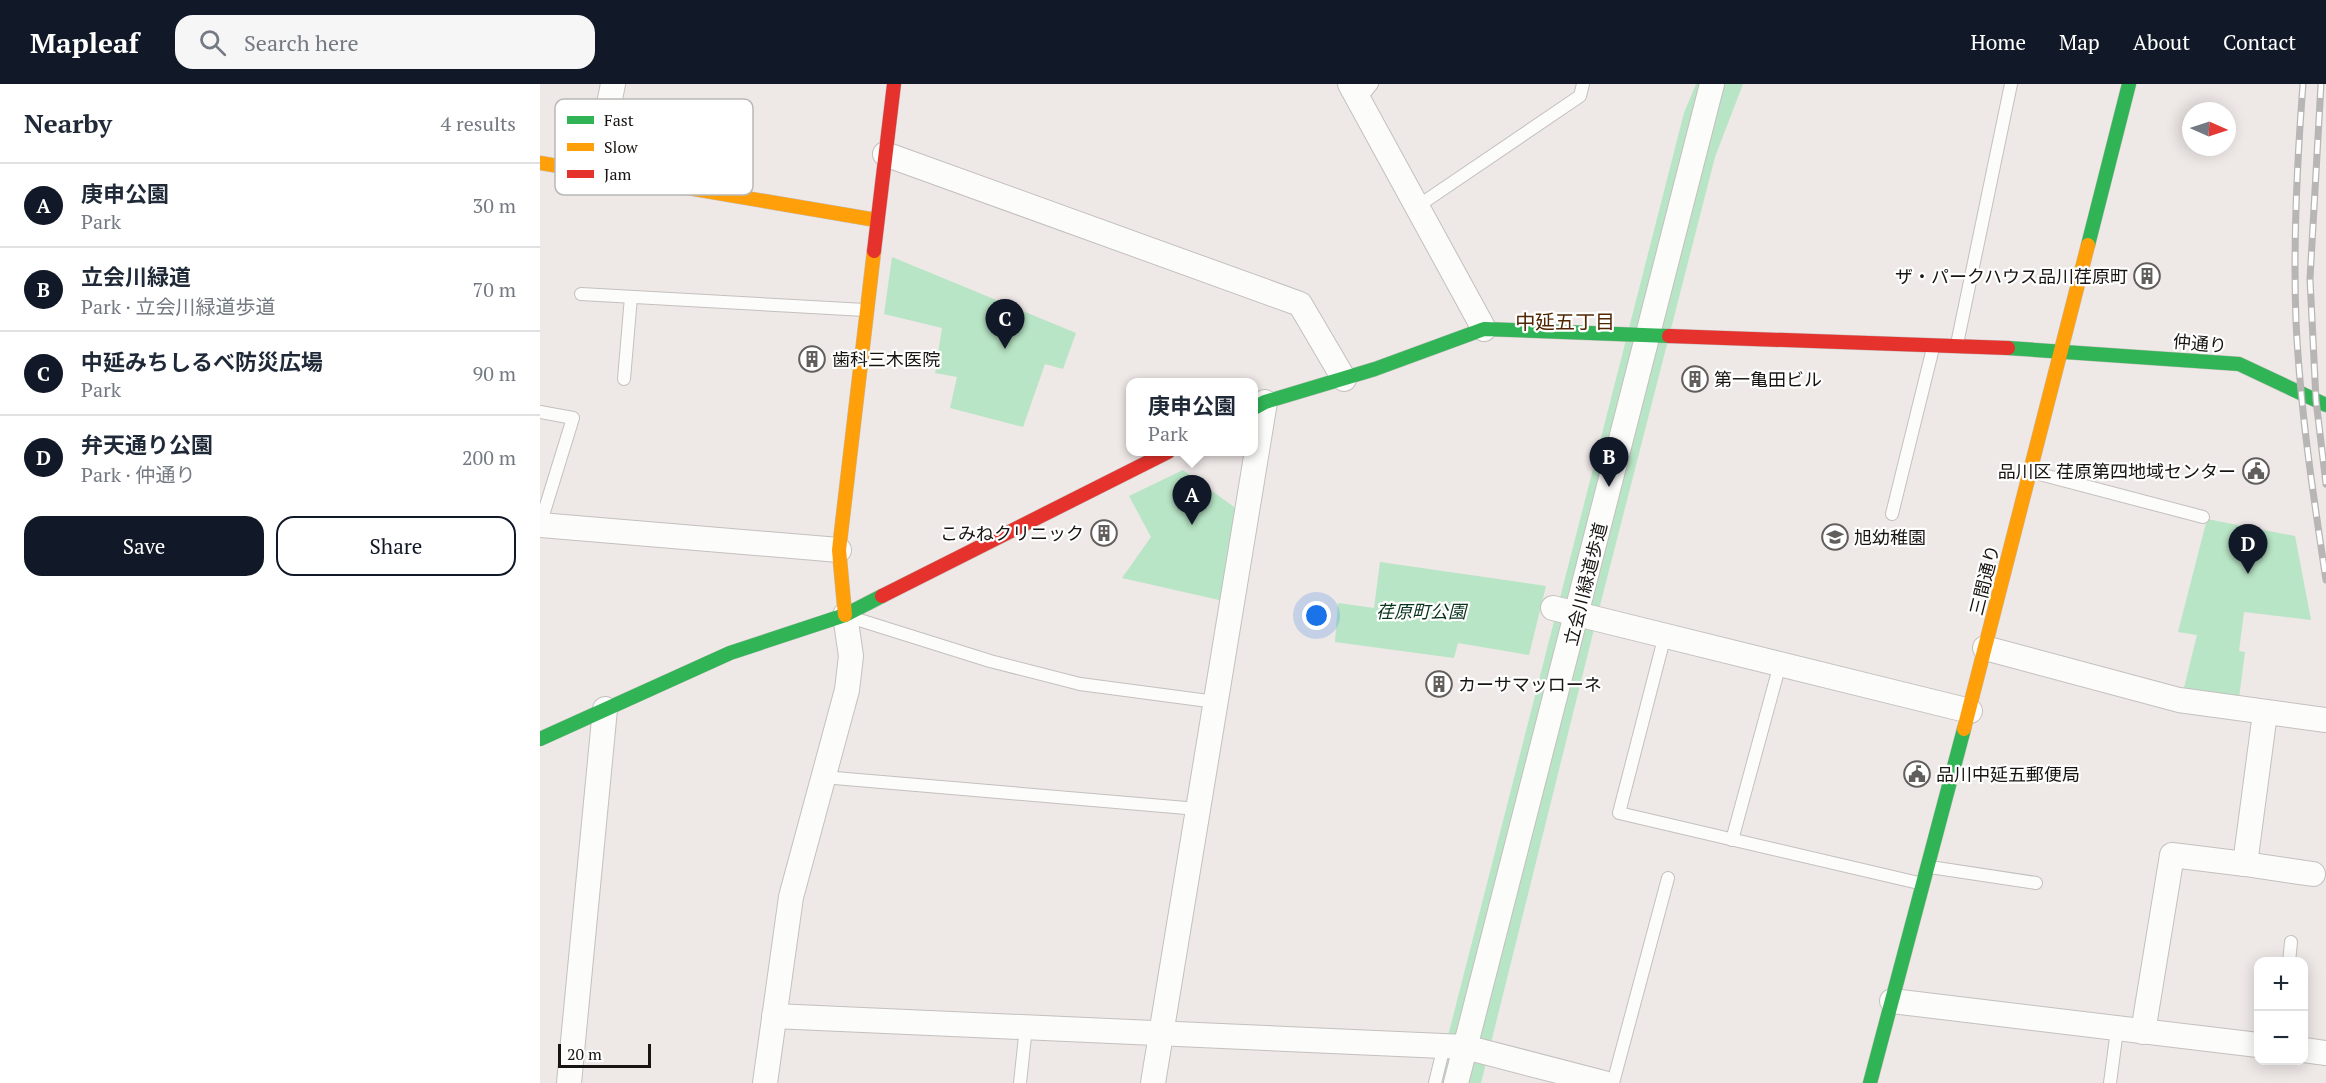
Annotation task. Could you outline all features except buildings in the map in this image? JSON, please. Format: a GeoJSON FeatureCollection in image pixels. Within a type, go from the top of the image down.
{"type":"FeatureCollection","features":[{"type":"Feature","properties":{"kind":"street"},"geometry":{"type":"LineString","coordinates":[[610,99],[613,84]]}},
{"type":"Feature","properties":{"kind":"street"},"geometry":{"type":"LineString","coordinates":[[765,1083],[791,897],[847,690],[851,656],[839,550],[876,220],[894,84]]}},
{"type":"Feature","properties":{"kind":"street","name":"立会川緑道歩道"},"geometry":{"type":"LineString","coordinates":[[1456,1083],[1455,1046],[1578,613],[1712,84]]}},
{"type":"Feature","properties":{"kind":"street","name":"三間通り"},"geometry":{"type":"LineString","coordinates":[[1870,1083],[1970,711],[2062,351],[2102,180],[2129,84]]}},
{"type":"Feature","properties":{"kind":"street"},"geometry":{"type":"LineString","coordinates":[[1259,405],[1344,379],[1484,329],[1418,206],[1360,89]]}},
{"type":"Feature","properties":{"kind":"street"},"geometry":{"type":"LineString","coordinates":[[885,154],[1300,304],[1344,379]]}},
{"type":"Feature","properties":{"kind":"street"},"geometry":{"type":"LineString","coordinates":[[540,163],[555,166]]}},
{"type":"Feature","properties":{"kind":"street"},"geometry":{"type":"LineString","coordinates":[[727,195],[876,220]]}},
{"type":"Feature","properties":{"kind":"street","name":"仲通り"},"geometry":{"type":"LineString","coordinates":[[1484,329],[1933,348],[2062,351],[2239,364],[2326,405]]}},
{"type":"Feature","properties":{"kind":"street"},"geometry":{"type":"LineString","coordinates":[[540,739],[730,653],[845,615],[1160,456]]}},
{"type":"Feature","properties":{"kind":"street"},"geometry":{"type":"LineString","coordinates":[[1153,1083],[1216,702],[1252,456]]}},
{"type":"Feature","properties":{"kind":"street"},"geometry":{"type":"LineString","coordinates":[[540,525],[839,550]]}},
{"type":"Feature","properties":{"kind":"street"},"geometry":{"type":"LineString","coordinates":[[1553,608],[1970,711]]}},
{"type":"Feature","properties":{"kind":"street"},"geometry":{"type":"LineString","coordinates":[[1985,648],[2179,700],[2326,720]]}},
{"type":"Feature","properties":{"kind":"street"},"geometry":{"type":"LineString","coordinates":[[569,1083],[605,710]]}},
{"type":"Feature","properties":{"kind":"street"},"geometry":{"type":"LineString","coordinates":[[2245,864],[2265,713]]}},
{"type":"Feature","properties":{"kind":"street"},"geometry":{"type":"LineString","coordinates":[[2143,1032],[2172,855],[2313,874]]}},
{"type":"Feature","properties":{"kind":"street"},"geometry":{"type":"LineString","coordinates":[[1892,1001],[2117,1030],[2254,1044]]}},
{"type":"Feature","properties":{"kind":"street"},"geometry":{"type":"LineString","coordinates":[[774,1016],[1455,1046],[1602,1083]]}},
{"type":"Feature","properties":{"kind":"street"},"geometry":{"type":"LineString","coordinates":[[2308,1051],[2326,1053]]}},
{"type":"Feature","properties":{"kind":"lane"},"geometry":{"type":"LineString","coordinates":[[1418,206],[1581,96],[1583,84]]}},
{"type":"Feature","properties":{"kind":"lane"},"geometry":{"type":"LineString","coordinates":[[1956,348],[2011,84]]}},
{"type":"Feature","properties":{"kind":"lane"},"geometry":{"type":"LineString","coordinates":[[581,294],[866,310]]}},
{"type":"Feature","properties":{"kind":"lane"},"geometry":{"type":"LineString","coordinates":[[624,379],[631,297]]}},
{"type":"Feature","properties":{"kind":"lane"},"geometry":{"type":"LineString","coordinates":[[1892,514],[1933,348]]}},
{"type":"Feature","properties":{"kind":"lane"},"geometry":{"type":"LineString","coordinates":[[540,412],[573,418],[540,525]]}},
{"type":"Feature","properties":{"kind":"lane"},"geometry":{"type":"LineString","coordinates":[[2031,471],[2203,517]]}},
{"type":"Feature","properties":{"kind":"lane"},"geometry":{"type":"LineString","coordinates":[[845,615],[990,661],[1080,684],[1216,702]]}},
{"type":"Feature","properties":{"kind":"lane"},"geometry":{"type":"LineString","coordinates":[[1665,635],[1619,813],[1924,884]]}},
{"type":"Feature","properties":{"kind":"lane"},"geometry":{"type":"LineString","coordinates":[[1732,840],[1780,664]]}},
{"type":"Feature","properties":{"kind":"lane"},"geometry":{"type":"LineString","coordinates":[[823,777],[1198,809]]}},
{"type":"Feature","properties":{"kind":"lane"},"geometry":{"type":"LineString","coordinates":[[1928,866],[2036,883]]}},
{"type":"Feature","properties":{"kind":"lane"},"geometry":{"type":"LineString","coordinates":[[1602,1083],[1668,878]]}},
{"type":"Feature","properties":{"kind":"lane"},"geometry":{"type":"LineString","coordinates":[[2290,957],[2291,942]]}},
{"type":"Feature","properties":{"kind":"lane"},"geometry":{"type":"LineString","coordinates":[[1020,1083],[1026,1027]]}},
{"type":"Feature","properties":{"kind":"lane"},"geometry":{"type":"LineString","coordinates":[[2109,1083],[2117,1030]]}},
{"type":"Feature","properties":{"kind":"lane"},"geometry":{"type":"LineString","coordinates":[[1435,1083],[1455,1046]]}},
{"type":"Feature","properties":{"kind":"green space"},"geometry":{"type":"Polygon","coordinates":[[[1696,84],[1743,84],[1715,157],[1481,1083],[1436,1083],[1684,113],[1696,84]]]}},
{"type":"Feature","properties":{"kind":"green space"},"geometry":{"type":"Polygon","coordinates":[[[892,257],[1076,333],[1063,369],[1045,364],[1023,427],[950,408],[957,377],[935,373],[942,328],[884,314],[892,257]]]}},
{"type":"Feature","properties":{"kind":"green space"},"geometry":{"type":"Polygon","coordinates":[[[1183,470],[1241,512],[1228,602],[1122,578],[1151,537],[1129,496],[1183,470]]]}},
{"type":"Feature","properties":{"kind":"green space"},"geometry":{"type":"Polygon","coordinates":[[[2207,519],[2295,536],[2311,620],[2244,612],[2239,651],[2245,652],[2239,698],[2183,692],[2197,635],[2178,632],[2207,519]]]}},
{"type":"Feature","properties":{"kind":"green space","name":"荏原町公園"},"geometry":{"type":"Polygon","coordinates":[[[1380,562],[1546,586],[1529,655],[1458,643],[1454,658],[1335,642],[1338,603],[1374,608],[1380,562]]]}},
{"type":"Feature","properties":{"kind":"railway"},"geometry":{"type":"LineString","coordinates":[[2303,84],[2296,202],[2296,321],[2304,419],[2326,580]]}},
{"type":"Feature","properties":{"kind":"railway"},"geometry":{"type":"LineString","coordinates":[[2321,84],[2310,279],[2316,400],[2326,484]]}},
{"type":"Feature","properties":{"kind":"traffic: fast"},"geometry":{"type":"LineString","coordinates":[[2088,245],[2129,84]]}},
{"type":"Feature","properties":{"kind":"traffic: fast"},"geometry":{"type":"LineString","coordinates":[[1258,406],[1375,369],[1484,329],[1669,336]]}},
{"type":"Feature","properties":{"kind":"traffic: fast"},"geometry":{"type":"LineString","coordinates":[[2008,348],[2239,364],[2326,405]]}},
{"type":"Feature","properties":{"kind":"traffic: fast"},"geometry":{"type":"LineString","coordinates":[[540,739],[730,653],[845,615],[882,596]]}},
{"type":"Feature","properties":{"kind":"traffic: fast"},"geometry":{"type":"LineString","coordinates":[[1870,1083],[1964,729]]}},
{"type":"Feature","properties":{"kind":"traffic: slow"},"geometry":{"type":"LineString","coordinates":[[540,163],[555,166]]}},
{"type":"Feature","properties":{"kind":"traffic: slow"},"geometry":{"type":"LineString","coordinates":[[729,195],[876,220]]}},
{"type":"Feature","properties":{"kind":"traffic: slow"},"geometry":{"type":"LineString","coordinates":[[1964,729],[2088,245]]}},
{"type":"Feature","properties":{"kind":"traffic: slow"},"geometry":{"type":"LineString","coordinates":[[845,615],[839,550],[874,251]]}},
{"type":"Feature","properties":{"kind":"traffic: jam"},"geometry":{"type":"LineString","coordinates":[[874,251],[894,84]]}},
{"type":"Feature","properties":{"kind":"traffic: jam"},"geometry":{"type":"LineString","coordinates":[[1669,336],[2008,348]]}},
{"type":"Feature","properties":{"kind":"traffic: jam"},"geometry":{"type":"LineString","coordinates":[[882,596],[1160,456]]}},
{"type":"Feature","properties":{"kind":"place","name":"ザ・パークハウス品川荏原町"},"geometry":{"type":"Point","coordinates":[2147,276]}},
{"type":"Feature","properties":{"kind":"place","name":"中延みちしるべ防災広場"},"geometry":{"type":"Point","coordinates":[1005,349]}},
{"type":"Feature","properties":{"kind":"place","name":"歯科三木医院"},"geometry":{"type":"Point","coordinates":[812,359]}},
{"type":"Feature","properties":{"kind":"place","name":"第一亀田ビル"},"geometry":{"type":"Point","coordinates":[1695,379]}},
{"type":"Feature","properties":{"kind":"place","name":"品川区 荏原第四地域センター"},"geometry":{"type":"Point","coordinates":[2256,471]}},
{"type":"Feature","properties":{"kind":"place","name":"立会川緑道"},"geometry":{"type":"Point","coordinates":[1609,487]}},
{"type":"Feature","properties":{"kind":"place","name":"庚申公園"},"geometry":{"type":"Point","coordinates":[1192,525]}},
{"type":"Feature","properties":{"kind":"place","name":"こみねクリニック"},"geometry":{"type":"Point","coordinates":[1104,533]}},
{"type":"Feature","properties":{"kind":"place","name":"旭幼稚園"},"geometry":{"type":"Point","coordinates":[1835,537]}},
{"type":"Feature","properties":{"kind":"place","name":"弁天通り公園"},"geometry":{"type":"Point","coordinates":[2248,574]}},
{"type":"Feature","properties":{"kind":"place","name":"カーサマッローネ"},"geometry":{"type":"Point","coordinates":[1439,684]}},
{"type":"Feature","properties":{"kind":"place","name":"品川中延五郵便局"},"geometry":{"type":"Point","coordinates":[1917,774]}},
{"type":"Feature","properties":{"kind":"district","name":"中延五丁目"},"geometry":{"type":"Point","coordinates":[1565,321]}}]}
